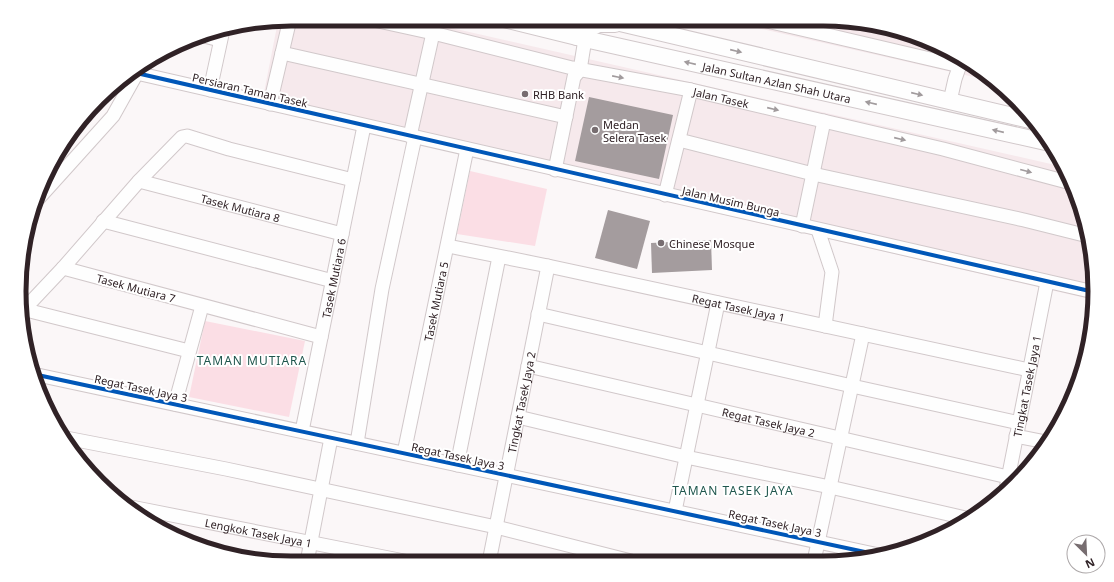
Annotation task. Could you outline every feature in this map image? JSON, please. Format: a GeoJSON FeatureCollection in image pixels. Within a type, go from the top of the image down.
{"type":"FeatureCollection","features":[{"type":"Feature","properties":{"kind":"main road","name":"Jalan Sultan Azlan Shah Utara"},"geometry":{"type":"LineString","coordinates":[[536,26],[1041,141]]}},
{"type":"Feature","properties":{"kind":"main road"},"geometry":{"type":"LineString","coordinates":[[578,26],[581,36],[595,26]]}},
{"type":"Feature","properties":{"kind":"main road","name":"Jalan Sultan Azlan Shah Utara"},"geometry":{"type":"LineString","coordinates":[[633,26],[1024,119]]}},
{"type":"Feature","properties":{"kind":"street"},"geometry":{"type":"LineString","coordinates":[[270,104],[288,26]]}},
{"type":"Feature","properties":{"kind":"street","name":"Jalan Tasek"},"geometry":{"type":"LineString","coordinates":[[401,26],[433,33],[576,72],[691,90],[943,149],[1064,181]]}},
{"type":"Feature","properties":{"kind":"street"},"geometry":{"type":"LineString","coordinates":[[788,26],[953,60]]}},
{"type":"Feature","properties":{"kind":"street"},"geometry":{"type":"LineString","coordinates":[[357,443],[382,289],[421,84],[433,33]]}},
{"type":"Feature","properties":{"kind":"street"},"geometry":{"type":"LineString","coordinates":[[210,90],[221,35]]}},
{"type":"Feature","properties":{"kind":"street"},"geometry":{"type":"LineString","coordinates":[[555,170],[576,72],[581,36]]}},
{"type":"Feature","properties":{"kind":"street"},"geometry":{"type":"LineString","coordinates":[[282,53],[566,117]]}},
{"type":"Feature","properties":{"kind":"street"},"geometry":{"type":"LineString","coordinates":[[950,101],[960,65]]}},
{"type":"Feature","properties":{"kind":"street","name":"Persiaran Taman Tasek"},"geometry":{"type":"LineString","coordinates":[[141,73],[364,126]]}},
{"type":"Feature","properties":{"kind":"street"},"geometry":{"type":"LineString","coordinates":[[46,190],[113,116],[131,80]]}},
{"type":"Feature","properties":{"kind":"street"},"geometry":{"type":"LineString","coordinates":[[665,195],[691,90]]}},
{"type":"Feature","properties":{"kind":"street"},"geometry":{"type":"LineString","coordinates":[[802,226],[824,121]]}},
{"type":"Feature","properties":{"kind":"street","name":"Jalan Musim Bunga"},"geometry":{"type":"LineString","coordinates":[[364,126],[1088,291]]}},
{"type":"Feature","properties":{"kind":"street","name":"Tasek Mutiara 6"},"geometry":{"type":"LineString","coordinates":[[302,431],[364,126]]}},
{"type":"Feature","properties":{"kind":"street"},"geometry":{"type":"LineString","coordinates":[[189,351],[30,311],[28,306],[138,181],[182,137],[187,136],[229,149],[353,180]]}},
{"type":"Feature","properties":{"kind":"street"},"geometry":{"type":"LineString","coordinates":[[679,140],[813,174],[1024,220],[1082,234]]}},
{"type":"Feature","properties":{"kind":"street","name":"Tasek Mutiara 5"},"geometry":{"type":"LineString","coordinates":[[404,453],[467,150]]}},
{"type":"Feature","properties":{"kind":"street","name":"Tasek Mutiara 8"},"geometry":{"type":"LineString","coordinates":[[138,181],[342,234]]}},
{"type":"Feature","properties":{"kind":"street"},"geometry":{"type":"LineString","coordinates":[[104,221],[333,281]]}},
{"type":"Feature","properties":{"kind":"street"},"geometry":{"type":"LineString","coordinates":[[818,230],[832,272],[826,326]]}},
{"type":"Feature","properties":{"kind":"street","name":"Regat Tasek Jaya 1"},"geometry":{"type":"LineString","coordinates":[[448,246],[548,266],[1029,370]]}},
{"type":"Feature","properties":{"kind":"street"},"geometry":{"type":"LineString","coordinates":[[457,465],[499,257]]}},
{"type":"Feature","properties":{"kind":"street","name":"Tingkat Tasek Jaya 2"},"geometry":{"type":"LineString","coordinates":[[490,556],[548,266]]}},
{"type":"Feature","properties":{"kind":"street","name":"Tasek Mutiara 7"},"geometry":{"type":"LineString","coordinates":[[63,268],[321,337]]}},
{"type":"Feature","properties":{"kind":"street","name":"Tingkat Tasek Jaya 1"},"geometry":{"type":"LineString","coordinates":[[1007,481],[1047,282]]}},
{"type":"Feature","properties":{"kind":"street"},"geometry":{"type":"LineString","coordinates":[[675,511],[718,303]]}},
{"type":"Feature","properties":{"kind":"street"},"geometry":{"type":"LineString","coordinates":[[174,404],[202,306]]}},
{"type":"Feature","properties":{"kind":"street"},"geometry":{"type":"LineString","coordinates":[[538,314],[1019,423]]}},
{"type":"Feature","properties":{"kind":"street"},"geometry":{"type":"LineString","coordinates":[[815,556],[862,334]]}},
{"type":"Feature","properties":{"kind":"street","name":"Regat Tasek Jaya 2"},"geometry":{"type":"LineString","coordinates":[[528,366],[697,404],[841,439],[1005,483]]}},
{"type":"Feature","properties":{"kind":"street","name":"Regat Tasek Jaya 3"},"geometry":{"type":"LineString","coordinates":[[40,375],[867,552]]}},
{"type":"Feature","properties":{"kind":"street"},"geometry":{"type":"LineString","coordinates":[[518,417],[686,457],[830,487],[961,517]]}},
{"type":"Feature","properties":{"kind":"street"},"geometry":{"type":"LineString","coordinates":[[1016,436],[1041,441]]}},
{"type":"Feature","properties":{"kind":"street"},"geometry":{"type":"LineString","coordinates":[[308,556],[331,438]]}},
{"type":"Feature","properties":{"kind":"street"},"geometry":{"type":"LineString","coordinates":[[72,439],[226,469],[496,527],[611,556]]}},
{"type":"Feature","properties":{"kind":"street","name":"Lengkok Tasek Jaya 1"},"geometry":{"type":"LineString","coordinates":[[141,509],[380,556]]}},
{"type":"Feature","properties":{"kind":"shaded area"},"geometry":{"type":"Polygon","coordinates":[[[443,26],[1056,165],[1068,190],[1079,222],[1086,256],[1088,299],[261,108],[277,27],[443,26]]]}},
{"type":"Feature","properties":{"kind":"shaded area"},"geometry":{"type":"Polygon","coordinates":[[[749,26],[823,26],[858,28],[875,31],[908,40],[940,53],[980,78],[749,26]]]}},
{"type":"Feature","properties":{"kind":"shaded area"},"geometry":{"type":"Polygon","coordinates":[[[470,171],[547,189],[535,246],[457,234],[470,171]]]}},
{"type":"Feature","properties":{"kind":"shaded area"},"geometry":{"type":"Polygon","coordinates":[[[205,321],[305,341],[289,417],[189,397],[205,321]]]}},
{"type":"Feature","properties":{"kind":"building","name":"Medan Selera Tasek"},"geometry":{"type":"Polygon","coordinates":[[[589,97],[673,115],[659,179],[575,161],[589,97]]]}},
{"type":"Feature","properties":{"kind":"building"},"geometry":{"type":"Polygon","coordinates":[[[608,210],[650,221],[637,269],[595,258],[608,210]]]}},
{"type":"Feature","properties":{"kind":"building"},"geometry":{"type":"Polygon","coordinates":[[[711,240],[712,270],[652,273],[651,243],[711,240]]]}},
{"type":"Feature","properties":{"kind":"cycle path"},"geometry":{"type":"LineString","coordinates":[[140,74],[1088,291]]}},
{"type":"Feature","properties":{"kind":"cycle path"},"geometry":{"type":"LineString","coordinates":[[40,375],[867,552]]}},
{"type":"Feature","properties":{"kind":"place","name":"RHB Bank"},"geometry":{"type":"Point","coordinates":[525,94]}},
{"type":"Feature","properties":{"kind":"place","name":"Medan Selera Tasek"},"geometry":{"type":"Point","coordinates":[595,130]}},
{"type":"Feature","properties":{"kind":"place","name":"Chinese Mosque"},"geometry":{"type":"Point","coordinates":[661,243]}},
{"type":"Feature","properties":{"kind":"district","name":"TAMAN MUTIARA"},"geometry":{"type":"Point","coordinates":[252,360]}},
{"type":"Feature","properties":{"kind":"district","name":"TAMAN TASEK JAYA"},"geometry":{"type":"Point","coordinates":[733,490]}}]}
